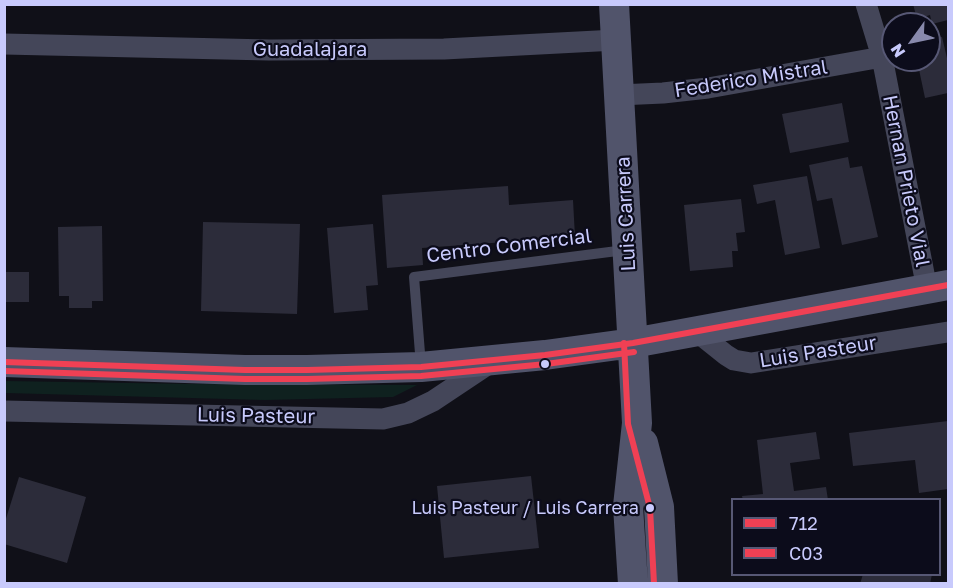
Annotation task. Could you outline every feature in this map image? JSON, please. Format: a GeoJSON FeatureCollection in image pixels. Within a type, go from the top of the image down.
{"type":"FeatureCollection","features":[{"type":"Feature","properties":{"kind":"main road","name":"Luis Carrera"},"geometry":{"type":"LineString","coordinates":[[614,4],[638,423],[658,507],[663,584]]}},
{"type":"Feature","properties":{"kind":"main road"},"geometry":{"type":"LineString","coordinates":[[4,362],[245,370],[421,367],[493,361],[633,343],[938,287]]}},
{"type":"Feature","properties":{"kind":"main road","name":"Luis Carrera"},"geometry":{"type":"LineString","coordinates":[[633,584],[628,507],[638,423]]}},
{"type":"Feature","properties":{"kind":"street","name":"Hernan Prieto Vial"},"geometry":{"type":"LineString","coordinates":[[866,4],[881,54]]}},
{"type":"Feature","properties":{"kind":"street","name":"Guadalajara"},"geometry":{"type":"LineString","coordinates":[[4,44],[269,50],[444,49],[616,40]]}},
{"type":"Feature","properties":{"kind":"street","name":"Federico Mistral"},"geometry":{"type":"LineString","coordinates":[[618,95],[708,88],[881,57]]}},
{"type":"Feature","properties":{"kind":"street","name":"Hernan Prieto Vial"},"geometry":{"type":"LineString","coordinates":[[886,72],[938,287]]}},
{"type":"Feature","properties":{"kind":"street","name":"Luis Pasteur"},"geometry":{"type":"LineString","coordinates":[[696,331],[734,360],[751,363],[948,332]]}},
{"type":"Feature","properties":{"kind":"street","name":"Luis Pasteur"},"geometry":{"type":"LineString","coordinates":[[4,411],[383,419],[408,413],[433,401],[493,361]]}},
{"type":"Feature","properties":{"kind":"lane","name":"Centro Comercial"},"geometry":{"type":"LineString","coordinates":[[421,367],[414,277],[628,250]]}},
{"type":"Feature","properties":{"kind":"green space"},"geometry":{"type":"Polygon","coordinates":[[[5,381],[417,385],[393,397],[265,400],[5,393],[5,381]]]}},
{"type":"Feature","properties":{"kind":"building"},"geometry":{"type":"Polygon","coordinates":[[[913,4],[948,4],[948,20],[941,22],[941,12],[915,12],[913,4]]]}},
{"type":"Feature","properties":{"kind":"building"},"geometry":{"type":"Polygon","coordinates":[[[941,37],[948,58],[948,93],[925,98],[920,72],[941,72],[941,37]]]}},
{"type":"Feature","properties":{"kind":"building"},"geometry":{"type":"Polygon","coordinates":[[[842,103],[849,142],[790,153],[782,114],[842,103]]]}},
{"type":"Feature","properties":{"kind":"building"},"geometry":{"type":"Polygon","coordinates":[[[848,157],[850,168],[862,166],[878,237],[842,245],[832,198],[817,201],[809,165],[848,157]]]}},
{"type":"Feature","properties":{"kind":"building"},"geometry":{"type":"Polygon","coordinates":[[[807,176],[820,248],[785,255],[775,200],[757,204],[753,185],[807,176]]]}},
{"type":"Feature","properties":{"kind":"building"},"geometry":{"type":"Polygon","coordinates":[[[508,186],[509,205],[573,200],[575,237],[422,248],[423,265],[387,268],[382,195],[508,186]]]}},
{"type":"Feature","properties":{"kind":"building"},"geometry":{"type":"Polygon","coordinates":[[[741,199],[745,232],[736,233],[738,251],[732,251],[733,267],[690,271],[684,205],[741,199]]]}},
{"type":"Feature","properties":{"kind":"building"},"geometry":{"type":"Polygon","coordinates":[[[203,222],[300,224],[297,314],[201,311],[203,222]]]}},
{"type":"Feature","properties":{"kind":"building"},"geometry":{"type":"Polygon","coordinates":[[[373,224],[378,285],[366,286],[368,310],[334,313],[327,228],[373,224]]]}},
{"type":"Feature","properties":{"kind":"building"},"geometry":{"type":"Polygon","coordinates":[[[102,226],[103,301],[92,301],[92,308],[69,308],[69,296],[59,296],[58,227],[102,226]]]}},
{"type":"Feature","properties":{"kind":"building"},"geometry":{"type":"Polygon","coordinates":[[[4,272],[29,272],[29,302],[4,302],[4,272]]]}},
{"type":"Feature","properties":{"kind":"building"},"geometry":{"type":"Polygon","coordinates":[[[948,421],[948,489],[919,493],[915,460],[853,466],[849,433],[948,421]]]}},
{"type":"Feature","properties":{"kind":"building"},"geometry":{"type":"Polygon","coordinates":[[[816,432],[820,459],[790,463],[794,491],[826,487],[828,498],[742,498],[742,496],[763,494],[757,440],[816,432]]]}},
{"type":"Feature","properties":{"kind":"building"},"geometry":{"type":"Polygon","coordinates":[[[531,476],[539,548],[444,558],[437,486],[531,476]]]}},
{"type":"Feature","properties":{"kind":"building"},"geometry":{"type":"Polygon","coordinates":[[[19,477],[86,497],[67,563],[4,544],[4,525],[19,477]]]}},
{"type":"Feature","properties":{"kind":"building"},"geometry":{"type":"Polygon","coordinates":[[[862,576],[932,576],[930,584],[860,584],[862,576]]]}},
{"type":"Feature","properties":{"kind":"transit line","name":"712"},"geometry":{"type":"LineString","coordinates":[[4,362],[245,370],[421,367],[545,355],[633,343],[948,285]]}},
{"type":"Feature","properties":{"kind":"transit line","name":"C03"},"geometry":{"type":"LineString","coordinates":[[624,343],[628,424],[650,508],[654,584]]}},
{"type":"Feature","properties":{"kind":"transit line","name":"C03"},"geometry":{"type":"LineString","coordinates":[[4,371],[245,379],[421,376],[546,364],[634,352]]}},
{"type":"Feature","properties":{"kind":"place","name":"Luis Pasteur / Luis Carrera"},"geometry":{"type":"Point","coordinates":[650,508]}}]}
